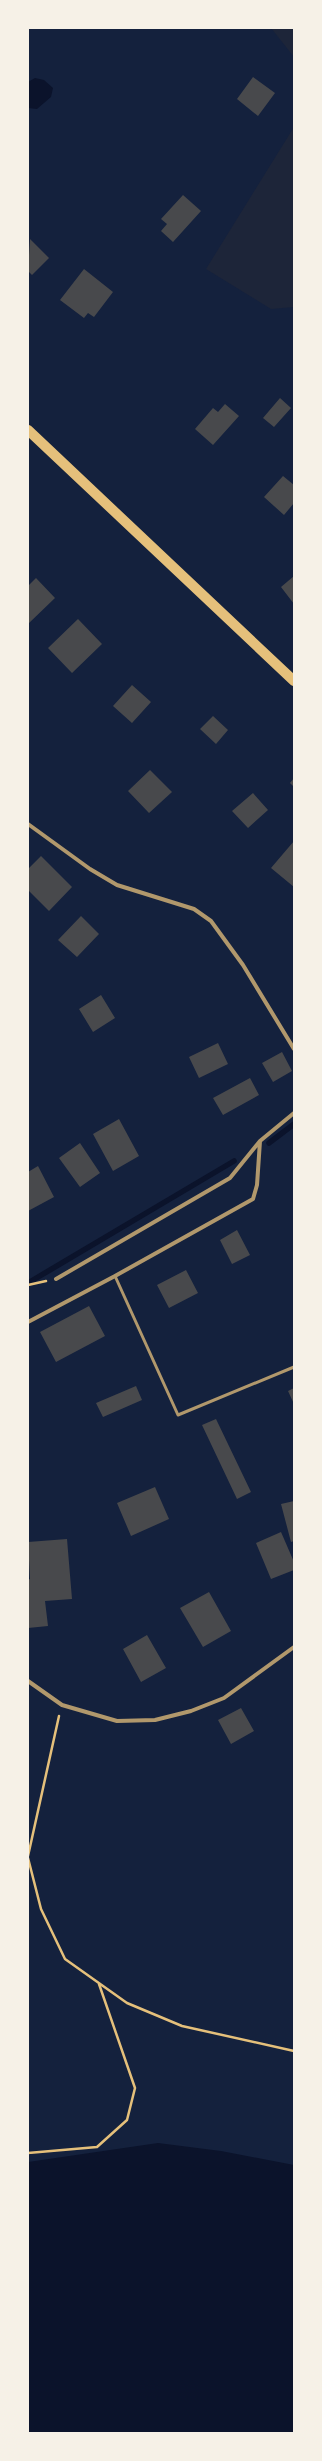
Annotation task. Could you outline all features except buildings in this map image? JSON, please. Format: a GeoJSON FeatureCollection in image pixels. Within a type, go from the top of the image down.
{"type":"FeatureCollection","features":[{"type":"Feature","properties":{"kind":"main road"},"geometry":{"type":"LineString","coordinates":[[28,430],[294,681]]}},
{"type":"Feature","properties":{"kind":"street"},"geometry":{"type":"LineString","coordinates":[[28,824],[90,869],[117,885],[194,909],[211,922],[243,965],[294,1049]]}},
{"type":"Feature","properties":{"kind":"street"},"geometry":{"type":"LineString","coordinates":[[56,1279],[230,1178],[260,1141],[294,1113]]}},
{"type":"Feature","properties":{"kind":"street"},"geometry":{"type":"LineString","coordinates":[[28,1322],[115,1276],[253,1199],[257,1185],[260,1141]]}},
{"type":"Feature","properties":{"kind":"street"},"geometry":{"type":"LineString","coordinates":[[28,1681],[62,1705],[117,1721],[155,1720],[191,1711],[224,1698],[294,1647]]}},
{"type":"Feature","properties":{"kind":"lane"},"geometry":{"type":"LineString","coordinates":[[115,1276],[178,1415],[294,1367]]}},
{"type":"Feature","properties":{"kind":"path"},"geometry":{"type":"LineString","coordinates":[[28,1285],[56,1279]]}},
{"type":"Feature","properties":{"kind":"path"},"geometry":{"type":"LineString","coordinates":[[62,1705],[28,1857],[41,1909],[65,1959],[127,2003],[182,2026],[294,2051]]}},
{"type":"Feature","properties":{"kind":"path"},"geometry":{"type":"LineString","coordinates":[[28,2154],[97,2147],[127,2120],[135,2088],[99,1983]]}},
{"type":"Feature","properties":{"kind":"shaded area"},"geometry":{"type":"Polygon","coordinates":[[[271,28],[294,28],[294,57],[271,28]]]}},
{"type":"Feature","properties":{"kind":"shaded area"},"geometry":{"type":"Polygon","coordinates":[[[35,78],[44,80],[53,88],[51,97],[37,109],[28,108],[28,82],[35,78]]]}},
{"type":"Feature","properties":{"kind":"shaded area"},"geometry":{"type":"Polygon","coordinates":[[[294,127],[294,307],[271,309],[206,269],[294,127]]]}},
{"type":"Feature","properties":{"kind":"shaded area"},"geometry":{"type":"Polygon","coordinates":[[[158,2143],[221,2151],[294,2165],[294,2433],[28,2433],[28,2162],[158,2143]]]}},
{"type":"Feature","properties":{"kind":"waterway"},"geometry":{"type":"LineString","coordinates":[[269,1143],[294,1124]]}},
{"type":"Feature","properties":{"kind":"waterway"},"geometry":{"type":"LineString","coordinates":[[28,1283],[234,1161]]}}]}
